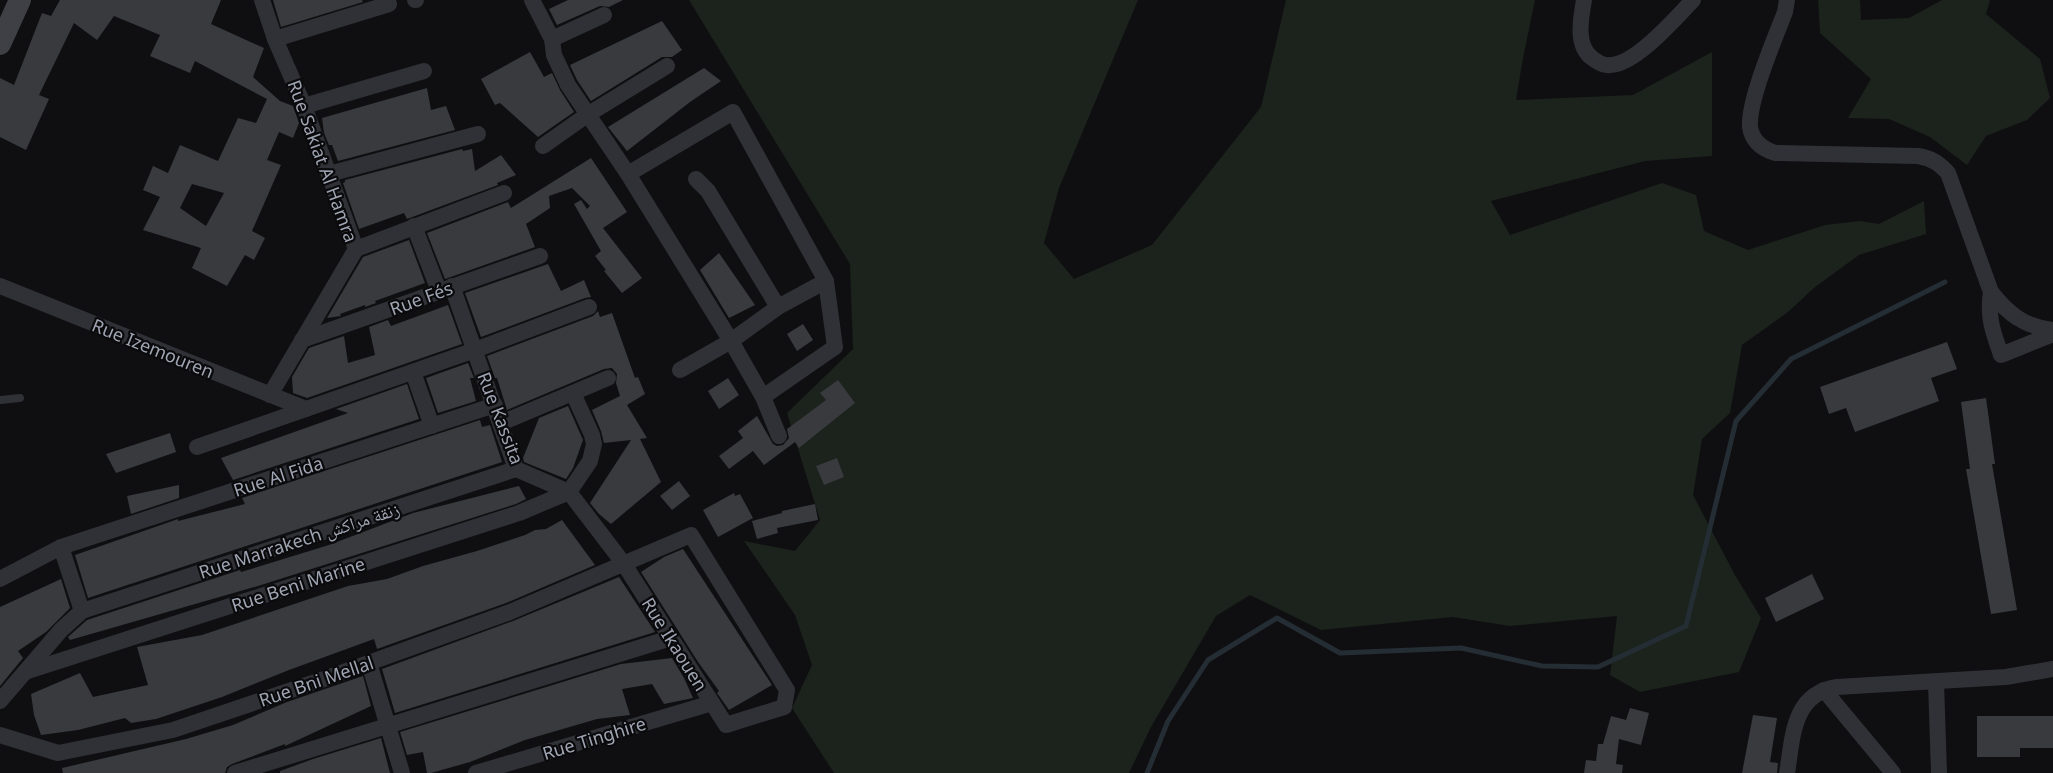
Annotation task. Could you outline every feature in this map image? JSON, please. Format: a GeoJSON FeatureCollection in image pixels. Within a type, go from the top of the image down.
{"type":"FeatureCollection","features":[{"type":"Feature","properties":{"kind":"street"},"geometry":{"type":"LineString","coordinates":[[1,31],[7,0]]}},
{"type":"Feature","properties":{"kind":"street"},"geometry":{"type":"LineString","coordinates":[[1,31],[20,0]]}},
{"type":"Feature","properties":{"kind":"street","name":"Rue Sakiat Al Hamra"},"geometry":{"type":"LineString","coordinates":[[262,0],[275,39],[304,106],[356,249],[270,395]]}},
{"type":"Feature","properties":{"kind":"street"},"geometry":{"type":"LineString","coordinates":[[532,0],[552,38],[554,55],[562,72],[587,115],[628,174],[731,341],[763,397],[779,436]]}},
{"type":"Feature","properties":{"kind":"street"},"geometry":{"type":"LineString","coordinates":[[1584,0],[1580,23],[1583,45],[1590,56],[1599,63],[1610,66],[1624,62],[1648,45],[1694,0]]}},
{"type":"Feature","properties":{"kind":"street"},"geometry":{"type":"LineString","coordinates":[[1787,0],[1753,102],[1750,127],[1758,143],[1767,150],[1776,153],[1918,156],[1929,158],[1939,163],[1948,173],[1991,292],[2002,307],[2013,317],[2027,324],[2053,332]]}},
{"type":"Feature","properties":{"kind":"street"},"geometry":{"type":"LineString","coordinates":[[275,39],[389,4]]}},
{"type":"Feature","properties":{"kind":"street"},"geometry":{"type":"LineString","coordinates":[[552,38],[604,15]]}},
{"type":"Feature","properties":{"kind":"street"},"geometry":{"type":"LineString","coordinates":[[543,146],[587,115],[667,66]]}},
{"type":"Feature","properties":{"kind":"street"},"geometry":{"type":"LineString","coordinates":[[304,106],[424,71]]}},
{"type":"Feature","properties":{"kind":"street"},"geometry":{"type":"LineString","coordinates":[[628,174],[733,112],[826,281],[835,347],[763,397]]}},
{"type":"Feature","properties":{"kind":"street"},"geometry":{"type":"LineString","coordinates":[[329,174],[478,134]]}},
{"type":"Feature","properties":{"kind":"street"},"geometry":{"type":"LineString","coordinates":[[696,179],[708,191],[778,307]]}},
{"type":"Feature","properties":{"kind":"street"},"geometry":{"type":"LineString","coordinates":[[356,249],[504,193]]}},
{"type":"Feature","properties":{"kind":"street","name":"Rue Kassita"},"geometry":{"type":"LineString","coordinates":[[414,226],[476,350],[516,469],[569,492],[624,564]]}},
{"type":"Feature","properties":{"kind":"street","name":"Rue Fés"},"geometry":{"type":"LineString","coordinates":[[302,340],[540,256]]}},
{"type":"Feature","properties":{"kind":"street"},"geometry":{"type":"LineString","coordinates":[[680,370],[731,341],[778,307],[826,281]]}},
{"type":"Feature","properties":{"kind":"street","name":"Rue Izemouren"},"geometry":{"type":"LineString","coordinates":[[0,286],[306,409]]}},
{"type":"Feature","properties":{"kind":"street"},"geometry":{"type":"LineString","coordinates":[[1991,292],[1988,309],[2000,355],[2053,332]]}},
{"type":"Feature","properties":{"kind":"street"},"geometry":{"type":"LineString","coordinates":[[197,447],[476,350],[589,307]]}},
{"type":"Feature","properties":{"kind":"street"},"geometry":{"type":"LineString","coordinates":[[413,372],[432,426]]}},
{"type":"Feature","properties":{"kind":"street"},"geometry":{"type":"LineString","coordinates":[[501,423],[608,378]]}},
{"type":"Feature","properties":{"kind":"street"},"geometry":{"type":"LineString","coordinates":[[569,492],[590,461],[594,444],[573,393]]}},
{"type":"Feature","properties":{"kind":"street","name":"Rue Al Fida"},"geometry":{"type":"LineString","coordinates":[[0,578],[61,547],[495,406]]}},
{"type":"Feature","properties":{"kind":"street","name":"Rue Marrakech زنقة مراكش"},"geometry":{"type":"LineString","coordinates":[[82,611],[516,469]]}},
{"type":"Feature","properties":{"kind":"street","name":"Rue Beni Marine"},"geometry":{"type":"LineString","coordinates":[[25,672],[519,513],[569,492]]}},
{"type":"Feature","properties":{"kind":"street","name":"Rue Bni Mellal"},"geometry":{"type":"LineString","coordinates":[[0,735],[58,753],[173,730],[369,663],[510,612],[691,535],[787,690],[784,707],[726,725]]}},
{"type":"Feature","properties":{"kind":"street"},"geometry":{"type":"LineString","coordinates":[[0,702],[61,630],[82,611],[61,547]]}},
{"type":"Feature","properties":{"kind":"street","name":"Rue Ikaouen"},"geometry":{"type":"LineString","coordinates":[[624,564],[726,725]]}},
{"type":"Feature","properties":{"kind":"street"},"geometry":{"type":"LineString","coordinates":[[235,773],[672,638]]}},
{"type":"Feature","properties":{"kind":"street"},"geometry":{"type":"LineString","coordinates":[[369,663],[402,773]]}},
{"type":"Feature","properties":{"kind":"street"},"geometry":{"type":"LineString","coordinates":[[1788,773],[1797,718],[1808,701],[1824,690],[1837,687],[2006,677],[2053,669]]}},
{"type":"Feature","properties":{"kind":"street"},"geometry":{"type":"LineString","coordinates":[[1936,682],[1939,773]]}},
{"type":"Feature","properties":{"kind":"street"},"geometry":{"type":"LineString","coordinates":[[1824,690],[1893,773]]}},
{"type":"Feature","properties":{"kind":"street","name":"Rue Tinghire"},"geometry":{"type":"LineString","coordinates":[[476,773],[712,703]]}},
{"type":"Feature","properties":{"kind":"lane"},"geometry":{"type":"LineString","coordinates":[[0,400],[20,398]]}},
{"type":"Feature","properties":{"kind":"shaded area"},"geometry":{"type":"Polygon","coordinates":[[[689,0],[1138,0],[1059,188],[1044,243],[1074,279],[1152,245],[1261,107],[1286,0],[1535,0],[1516,100],[1633,95],[1712,52],[1712,156],[1645,161],[1491,201],[1510,235],[1662,183],[1696,195],[1704,231],[1748,250],[1825,225],[1860,221],[1879,224],[1924,201],[1926,234],[1859,255],[1815,287],[1788,312],[1742,345],[1730,413],[1702,439],[1693,495],[1735,575],[1761,618],[1739,672],[1640,692],[1610,675],[1617,616],[1510,626],[1453,617],[1321,630],[1250,595],[1216,616],[1151,727],[1129,773],[834,773],[792,708],[812,665],[795,615],[744,541],[795,551],[820,520],[787,413],[853,349],[850,264],[689,0]]]}},
{"type":"Feature","properties":{"kind":"shaded area"},"geometry":{"type":"Polygon","coordinates":[[[1818,0],[1860,0],[1861,20],[1909,18],[1942,0],[1990,0],[1986,14],[2040,59],[2050,98],[2027,120],[1986,136],[1967,165],[1930,137],[1889,119],[1848,118],[1871,79],[1820,33],[1818,0]]]}},
{"type":"Feature","properties":{"kind":"building"},"geometry":{"type":"Polygon","coordinates":[[[60,0],[221,0],[211,24],[264,48],[253,77],[280,101],[293,106],[299,123],[293,138],[279,132],[267,160],[281,165],[252,231],[265,238],[254,260],[245,255],[227,286],[192,268],[201,248],[143,230],[160,197],[143,190],[153,166],[168,173],[180,145],[218,161],[238,118],[256,123],[267,99],[195,61],[190,73],[150,56],[160,35],[114,16],[97,40],[74,23],[39,95],[49,99],[26,150],[0,137],[0,78],[14,85],[42,13],[51,16],[60,0]],[[192,184],[180,208],[206,226],[224,193],[192,184]]]}},
{"type":"Feature","properties":{"kind":"building"},"geometry":{"type":"Polygon","coordinates":[[[273,0],[362,0],[363,2],[281,27],[273,0]]]}},
{"type":"Feature","properties":{"kind":"building"},"geometry":{"type":"Polygon","coordinates":[[[568,0],[623,0],[609,7],[600,6],[557,25],[549,9],[568,0]]]}},
{"type":"Feature","properties":{"kind":"building"},"geometry":{"type":"Polygon","coordinates":[[[662,21],[682,50],[672,57],[662,57],[591,101],[577,80],[570,65],[662,21]]]}},
{"type":"Feature","properties":{"kind":"building"},"geometry":{"type":"Polygon","coordinates":[[[530,52],[544,77],[552,73],[574,112],[538,137],[500,103],[495,105],[481,79],[530,52]]]}},
{"type":"Feature","properties":{"kind":"building"},"geometry":{"type":"Polygon","coordinates":[[[704,68],[721,81],[690,102],[627,151],[608,127],[704,68]]]}},
{"type":"Feature","properties":{"kind":"building"},"geometry":{"type":"Polygon","coordinates":[[[427,88],[431,110],[446,106],[455,130],[338,161],[332,145],[329,145],[324,133],[322,118],[427,88]]]}},
{"type":"Feature","properties":{"kind":"building"},"geometry":{"type":"Polygon","coordinates":[[[462,149],[463,151],[472,149],[475,171],[501,155],[516,175],[497,183],[498,185],[407,219],[404,213],[359,229],[343,183],[345,180],[462,149]]]}},
{"type":"Feature","properties":{"kind":"building"},"geometry":{"type":"Polygon","coordinates":[[[591,158],[627,212],[603,228],[642,278],[622,293],[604,271],[606,270],[595,256],[601,251],[574,204],[581,200],[587,209],[590,206],[572,188],[549,196],[550,208],[526,224],[535,247],[445,279],[427,233],[508,202],[511,208],[591,158]]]}},
{"type":"Feature","properties":{"kind":"building"},"geometry":{"type":"Polygon","coordinates":[[[409,240],[425,283],[375,301],[376,303],[340,314],[341,316],[327,318],[363,257],[409,240]]]}},
{"type":"Feature","properties":{"kind":"building"},"geometry":{"type":"Polygon","coordinates":[[[719,253],[755,305],[729,318],[700,270],[719,253]]]}},
{"type":"Feature","properties":{"kind":"building"},"geometry":{"type":"Polygon","coordinates":[[[548,264],[561,291],[584,280],[591,297],[481,337],[465,293],[548,264]]]}},
{"type":"Feature","properties":{"kind":"building"},"geometry":{"type":"Polygon","coordinates":[[[448,305],[462,344],[307,398],[293,393],[292,377],[309,348],[344,336],[348,363],[375,355],[369,327],[388,320],[391,326],[448,305]]]}},
{"type":"Feature","properties":{"kind":"building"},"geometry":{"type":"Polygon","coordinates":[[[598,311],[600,317],[612,313],[635,378],[638,377],[645,394],[627,405],[647,438],[640,439],[661,482],[611,524],[590,503],[631,440],[604,443],[592,410],[620,396],[616,383],[617,374],[612,368],[604,369],[507,410],[497,378],[495,378],[487,356],[593,316],[598,311]]]}},
{"type":"Feature","properties":{"kind":"building"},"geometry":{"type":"Polygon","coordinates":[[[803,324],[813,340],[797,351],[787,334],[803,324]]]}},
{"type":"Feature","properties":{"kind":"building"},"geometry":{"type":"Polygon","coordinates":[[[1947,342],[1957,369],[1931,378],[1939,401],[1855,432],[1846,408],[1829,414],[1820,387],[1947,342]]]}},
{"type":"Feature","properties":{"kind":"building"},"geometry":{"type":"Polygon","coordinates":[[[468,363],[474,378],[470,378],[476,401],[438,413],[426,378],[468,363]]]}},
{"type":"Feature","properties":{"kind":"building"},"geometry":{"type":"Polygon","coordinates":[[[728,378],[739,395],[719,409],[708,391],[728,378]]]}},
{"type":"Feature","properties":{"kind":"building"},"geometry":{"type":"Polygon","coordinates":[[[838,380],[855,403],[799,448],[795,442],[764,465],[753,451],[729,469],[719,456],[743,438],[738,431],[757,416],[773,444],[777,446],[783,445],[789,438],[787,429],[826,400],[820,393],[838,380]]]}},
{"type":"Feature","properties":{"kind":"building"},"geometry":{"type":"Polygon","coordinates":[[[407,384],[419,419],[233,480],[221,458],[348,413],[336,409],[407,384]]]}},
{"type":"Feature","properties":{"kind":"building"},"geometry":{"type":"Polygon","coordinates":[[[1986,398],[1995,464],[1992,464],[2017,610],[1991,614],[1966,469],[1970,469],[1961,402],[1986,398]]]}},
{"type":"Feature","properties":{"kind":"building"},"geometry":{"type":"Polygon","coordinates":[[[568,406],[583,440],[573,468],[566,479],[524,462],[523,458],[539,418],[568,406]]]}},
{"type":"Feature","properties":{"kind":"building"},"geometry":{"type":"Polygon","coordinates":[[[480,420],[482,427],[490,425],[502,462],[88,598],[75,555],[178,519],[178,521],[245,504],[242,498],[480,420]]]}},
{"type":"Feature","properties":{"kind":"building"},"geometry":{"type":"Polygon","coordinates":[[[170,433],[176,452],[116,473],[106,454],[170,433]]]}},
{"type":"Feature","properties":{"kind":"building"},"geometry":{"type":"Polygon","coordinates":[[[837,458],[844,477],[824,485],[816,466],[837,458]]]}},
{"type":"Feature","properties":{"kind":"building"},"geometry":{"type":"Polygon","coordinates":[[[679,481],[690,496],[672,510],[660,496],[679,481]]]}},
{"type":"Feature","properties":{"kind":"building"},"geometry":{"type":"Polygon","coordinates":[[[179,485],[179,498],[131,514],[127,496],[179,485]]]}},
{"type":"Feature","properties":{"kind":"building"},"geometry":{"type":"Polygon","coordinates":[[[519,486],[526,499],[516,504],[258,586],[70,640],[68,637],[87,620],[240,570],[241,572],[329,545],[413,513],[519,486]]]}},
{"type":"Feature","properties":{"kind":"building"},"geometry":{"type":"Polygon","coordinates":[[[734,493],[735,496],[740,494],[753,518],[718,537],[703,510],[734,493]]]}},
{"type":"Feature","properties":{"kind":"building"},"geometry":{"type":"Polygon","coordinates":[[[815,504],[818,520],[777,528],[778,533],[757,539],[752,521],[782,513],[782,511],[815,504]]]}},
{"type":"Feature","properties":{"kind":"building"},"geometry":{"type":"Polygon","coordinates":[[[562,520],[595,565],[506,603],[377,649],[374,639],[222,697],[156,719],[131,723],[125,718],[78,730],[41,735],[34,715],[31,694],[80,673],[93,697],[148,685],[137,647],[202,635],[348,586],[387,579],[423,566],[477,551],[535,530],[546,529],[562,520]]]}},
{"type":"Feature","properties":{"kind":"building"},"geometry":{"type":"Polygon","coordinates":[[[683,549],[772,685],[729,710],[717,693],[719,691],[698,662],[641,572],[664,557],[683,549]]]}},
{"type":"Feature","properties":{"kind":"building"},"geometry":{"type":"Polygon","coordinates":[[[1812,574],[1824,599],[1776,622],[1765,598],[1812,574]]]}},
{"type":"Feature","properties":{"kind":"building"},"geometry":{"type":"Polygon","coordinates":[[[619,577],[655,632],[395,713],[382,669],[513,621],[619,577]]]}},
{"type":"Feature","properties":{"kind":"building"},"geometry":{"type":"Polygon","coordinates":[[[61,579],[70,608],[46,632],[18,651],[23,658],[0,686],[0,607],[61,579]]]}},
{"type":"Feature","properties":{"kind":"building"},"geometry":{"type":"Polygon","coordinates":[[[672,658],[693,698],[664,704],[652,684],[622,689],[630,715],[597,719],[525,740],[470,762],[431,773],[427,773],[423,752],[407,755],[400,732],[621,664],[672,658]]]}},
{"type":"Feature","properties":{"kind":"building"},"geometry":{"type":"Polygon","coordinates":[[[363,676],[371,706],[285,746],[285,744],[232,764],[227,767],[225,773],[63,773],[62,768],[186,739],[233,725],[287,702],[363,676]]]}},
{"type":"Feature","properties":{"kind":"building"},"geometry":{"type":"Polygon","coordinates":[[[1630,708],[1649,713],[1641,745],[1619,739],[1616,764],[1623,765],[1622,773],[1584,773],[1586,760],[1596,761],[1598,744],[1603,744],[1611,716],[1626,720],[1630,708]]]}},
{"type":"Feature","properties":{"kind":"building"},"geometry":{"type":"Polygon","coordinates":[[[1753,715],[1777,718],[1770,762],[1778,763],[1777,773],[1742,773],[1753,715]]]}},
{"type":"Feature","properties":{"kind":"building"},"geometry":{"type":"Polygon","coordinates":[[[1977,716],[2053,716],[2053,748],[2020,748],[2020,757],[1977,757],[1977,716]]]}},
{"type":"Feature","properties":{"kind":"building"},"geometry":{"type":"Polygon","coordinates":[[[381,738],[390,773],[280,773],[280,771],[313,759],[381,738]]]}},
{"type":"Feature","properties":{"kind":"waterway"},"geometry":{"type":"LineString","coordinates":[[1147,773],[1168,721],[1208,660],[1277,618],[1340,653],[1461,648],[1542,666],[1598,667],[1686,626],[1736,421],[1791,359],[1945,282]]}}]}
